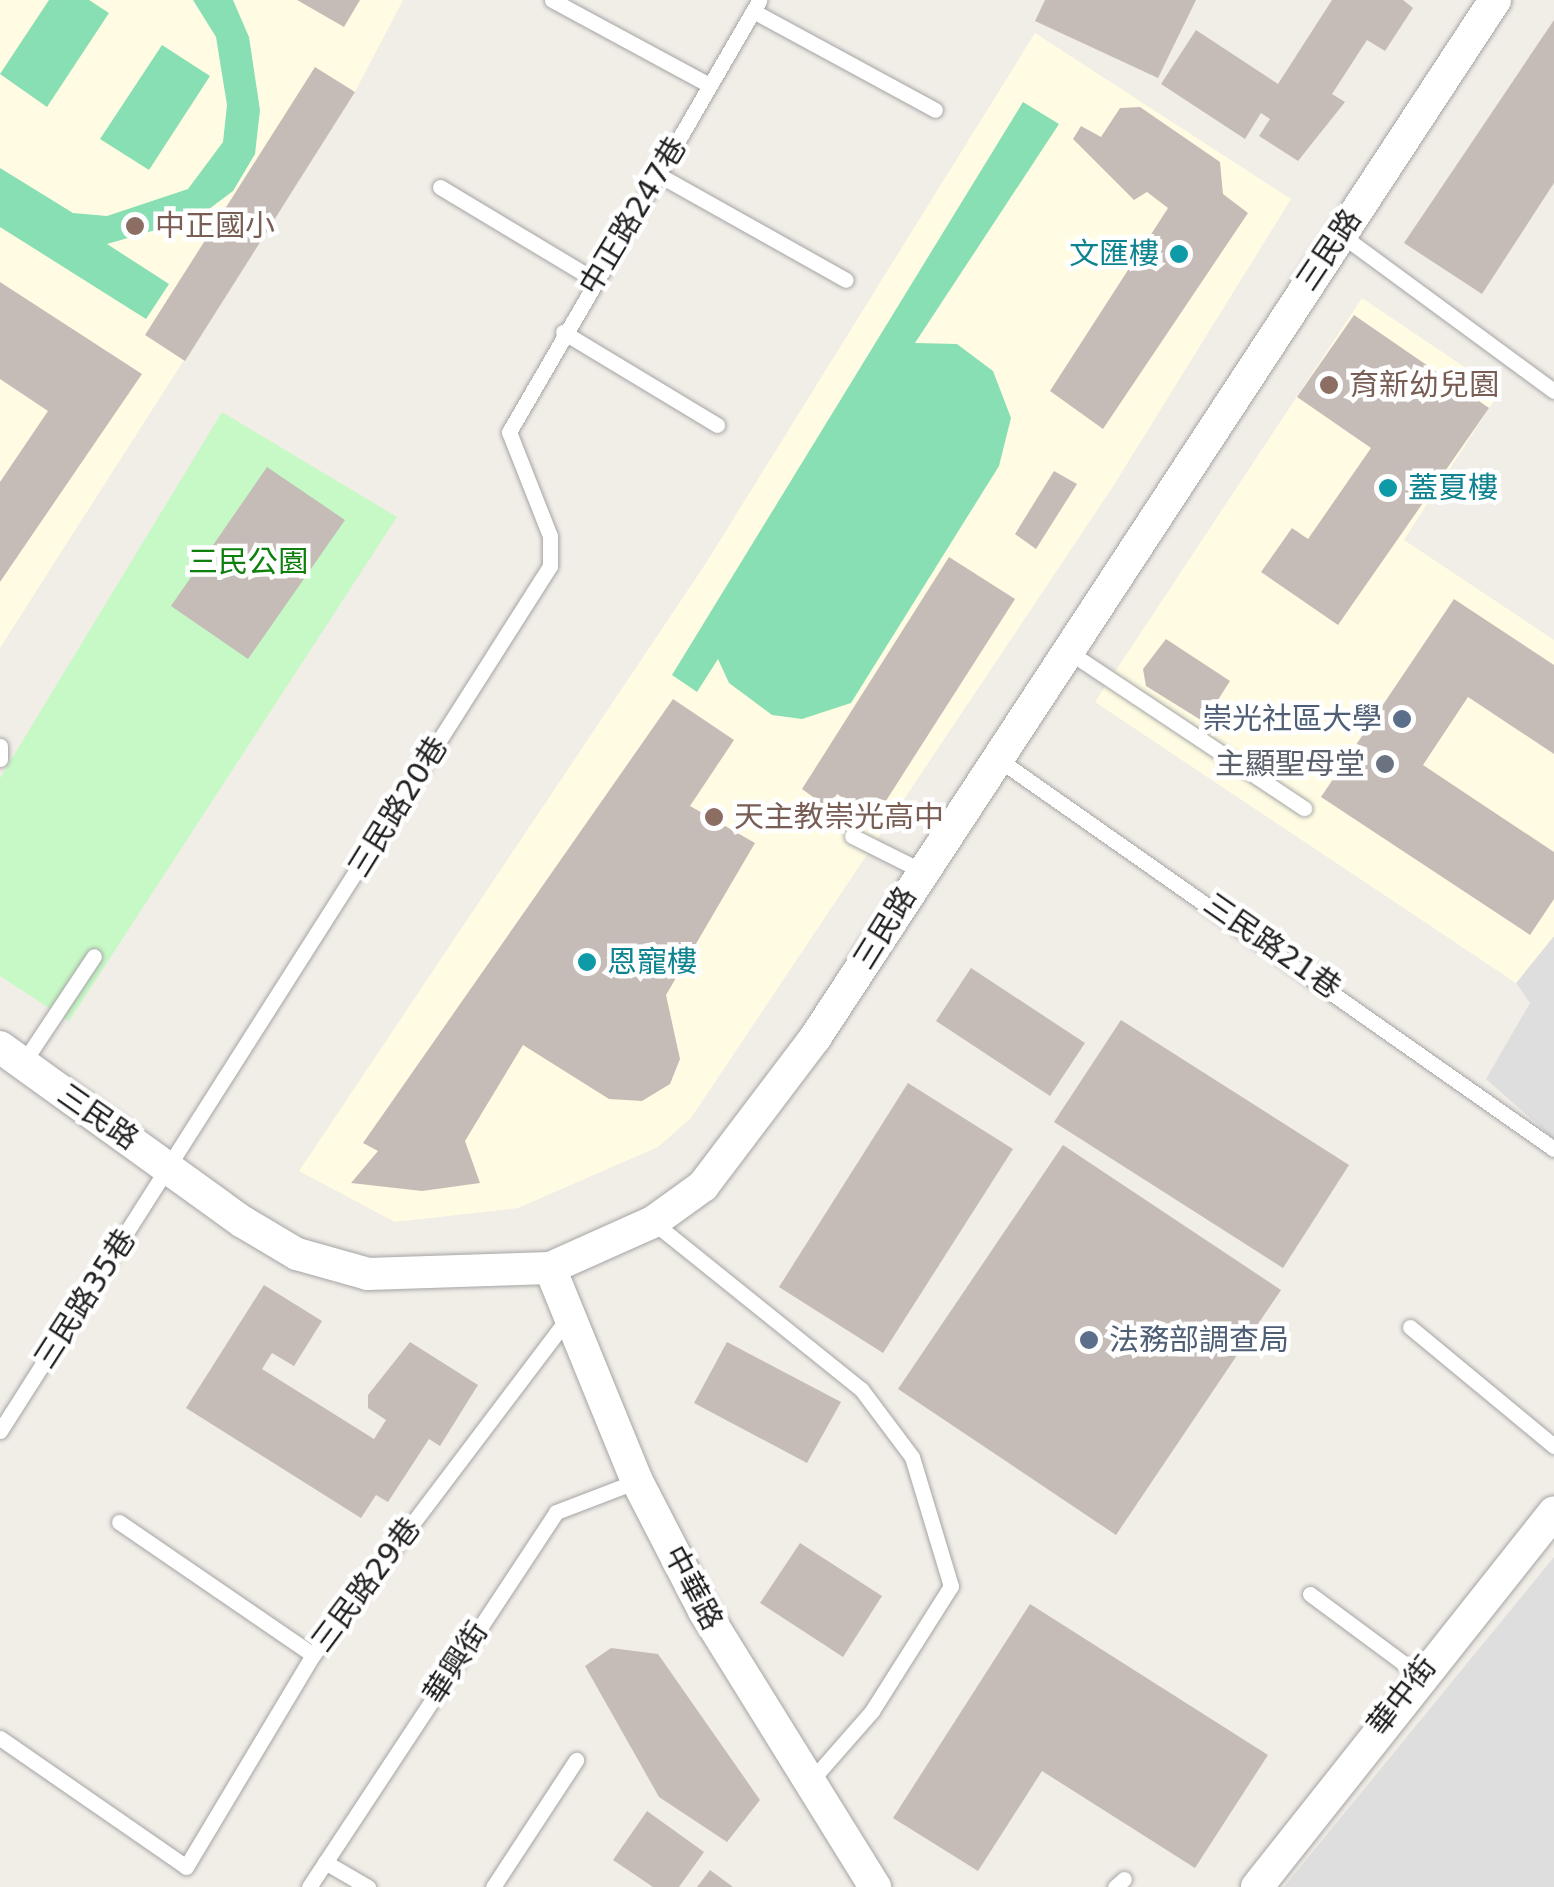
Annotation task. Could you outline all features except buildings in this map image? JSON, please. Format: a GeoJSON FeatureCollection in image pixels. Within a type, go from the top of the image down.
{"type":"FeatureCollection","features":[{"type":"Feature","properties":{"kind":"street","name":"三民路"},"geometry":{"type":"LineString","coordinates":[[12,1055],[297,1254],[368,1274],[550,1268],[653,1222],[739,1144],[1495,0]]}},
{"type":"Feature","properties":{"kind":"street","name":"中華路"},"geometry":{"type":"LineString","coordinates":[[550,1268],[637,1481],[809,1783],[875,1887]]}},
{"type":"Feature","properties":{"kind":"street","name":"華中街"},"geometry":{"type":"LineString","coordinates":[[1256,1887],[1418,1674],[1554,1512]]}},
{"type":"Feature","properties":{"kind":"lane"},"geometry":{"type":"LineString","coordinates":[[552,0],[709,85]]}},
{"type":"Feature","properties":{"kind":"lane"},"geometry":{"type":"LineString","coordinates":[[756,6],[935,110]]}},
{"type":"Feature","properties":{"kind":"lane","name":"中正路247巷"},"geometry":{"type":"LineString","coordinates":[[509,432],[563,332],[756,6]]}},
{"type":"Feature","properties":{"kind":"lane"},"geometry":{"type":"LineString","coordinates":[[659,175],[846,280]]}},
{"type":"Feature","properties":{"kind":"lane"},"geometry":{"type":"LineString","coordinates":[[440,188],[596,280]]}},
{"type":"Feature","properties":{"kind":"lane"},"geometry":{"type":"LineString","coordinates":[[1340,234],[1554,392]]}},
{"type":"Feature","properties":{"kind":"lane"},"geometry":{"type":"LineString","coordinates":[[563,332],[716,425]]}},
{"type":"Feature","properties":{"kind":"lane","name":"三民路20巷"},"geometry":{"type":"LineString","coordinates":[[170,1167],[550,566],[550,536],[509,432]]}},
{"type":"Feature","properties":{"kind":"lane"},"geometry":{"type":"LineString","coordinates":[[1066,650],[1304,808]]}},
{"type":"Feature","properties":{"kind":"lane"},"geometry":{"type":"LineString","coordinates":[[0,746],[0,758]]}},
{"type":"Feature","properties":{"kind":"lane","name":"三民路21巷"},"geometry":{"type":"LineString","coordinates":[[994,757],[1317,975],[1551,1142]]}},
{"type":"Feature","properties":{"kind":"lane"},"geometry":{"type":"LineString","coordinates":[[852,836],[922,870]]}},
{"type":"Feature","properties":{"kind":"lane"},"geometry":{"type":"LineString","coordinates":[[12,1055],[94,956]]}},
{"type":"Feature","properties":{"kind":"lane","name":"三民路35巷"},"geometry":{"type":"LineString","coordinates":[[0,1431],[170,1167]]}},
{"type":"Feature","properties":{"kind":"lane"},"geometry":{"type":"LineString","coordinates":[[653,1222],[861,1389],[912,1457],[951,1586],[872,1711],[809,1783]]}},
{"type":"Feature","properties":{"kind":"lane","name":"三民路29巷"},"geometry":{"type":"LineString","coordinates":[[0,1738],[186,1867],[312,1655],[568,1318]]}},
{"type":"Feature","properties":{"kind":"lane"},"geometry":{"type":"LineString","coordinates":[[1410,1328],[1554,1446]]}},
{"type":"Feature","properties":{"kind":"lane","name":"華興街"},"geometry":{"type":"LineString","coordinates":[[310,1887],[556,1512],[637,1481]]}},
{"type":"Feature","properties":{"kind":"lane"},"geometry":{"type":"LineString","coordinates":[[119,1522],[312,1655]]}},
{"type":"Feature","properties":{"kind":"lane"},"geometry":{"type":"LineString","coordinates":[[1310,1594],[1418,1674]]}},
{"type":"Feature","properties":{"kind":"lane"},"geometry":{"type":"LineString","coordinates":[[493,1887],[576,1760]]}},
{"type":"Feature","properties":{"kind":"lane"},"geometry":{"type":"LineString","coordinates":[[326,1862],[368,1887]]}},
{"type":"Feature","properties":{"kind":"shaded area","name":"中正國小"},"geometry":{"type":"Polygon","coordinates":[[[0,0],[403,0],[355,92],[0,648],[0,0]]]}},
{"type":"Feature","properties":{"kind":"shaded area","name":"天主教崇光高中"},"geometry":{"type":"Polygon","coordinates":[[[1035,33],[1291,199],[1112,488],[691,1118],[658,1147],[518,1208],[395,1222],[299,1171],[706,563],[1035,33]]]}},
{"type":"Feature","properties":{"kind":"shaded area"},"geometry":{"type":"Polygon","coordinates":[[[1362,298],[1500,391],[1404,540],[1554,640],[1554,936],[1516,983],[1095,702],[1362,298]]]}},
{"type":"Feature","properties":{"kind":"shaded area"},"geometry":{"type":"Polygon","coordinates":[[[1554,936],[1554,1139],[1486,1079],[1530,1003],[1516,983],[1554,936]]]}},
{"type":"Feature","properties":{"kind":"shaded area"},"geometry":{"type":"Polygon","coordinates":[[[1554,1557],[1554,1887],[1284,1887],[1554,1557]]]}},
{"type":"Feature","properties":{"kind":"green space"},"geometry":{"type":"Polygon","coordinates":[[[49,0],[89,0],[109,13],[47,107],[0,74],[49,0]]]}},
{"type":"Feature","properties":{"kind":"green space"},"geometry":{"type":"Polygon","coordinates":[[[193,0],[233,0],[249,37],[260,110],[255,154],[233,191],[197,218],[107,244],[169,284],[146,319],[0,227],[0,168],[73,213],[107,216],[188,189],[223,142],[227,105],[216,37],[193,0]]]}},
{"type":"Feature","properties":{"kind":"green space"},"geometry":{"type":"Polygon","coordinates":[[[162,45],[210,76],[149,170],[100,139],[162,45]]]}},
{"type":"Feature","properties":{"kind":"green space"},"geometry":{"type":"Polygon","coordinates":[[[1023,102],[1059,124],[915,343],[957,344],[993,371],[1011,418],[999,466],[851,703],[802,719],[772,715],[729,683],[718,659],[697,692],[672,675],[1023,102]]]}},
{"type":"Feature","properties":{"kind":"green space","name":"三民公園"},"geometry":{"type":"Polygon","coordinates":[[[222,412],[397,517],[69,1021],[0,976],[0,778],[222,412]]]}},
{"type":"Feature","properties":{"kind":"place","name":"中正國小"},"geometry":{"type":"Point","coordinates":[135,226]}},
{"type":"Feature","properties":{"kind":"place","name":"文匯樓"},"geometry":{"type":"Point","coordinates":[1179,254]}},
{"type":"Feature","properties":{"kind":"place","name":"育新幼兒園"},"geometry":{"type":"Point","coordinates":[1329,385]}},
{"type":"Feature","properties":{"kind":"place","name":"蓋夏樓"},"geometry":{"type":"Point","coordinates":[1388,488]}},
{"type":"Feature","properties":{"kind":"place","name":"崇光社區大學"},"geometry":{"type":"Point","coordinates":[1402,719]}},
{"type":"Feature","properties":{"kind":"place","name":"主顯聖母堂"},"geometry":{"type":"Point","coordinates":[1385,764]}},
{"type":"Feature","properties":{"kind":"place","name":"天主教崇光高中"},"geometry":{"type":"Point","coordinates":[714,817]}},
{"type":"Feature","properties":{"kind":"place","name":"恩寵樓"},"geometry":{"type":"Point","coordinates":[587,962]}},
{"type":"Feature","properties":{"kind":"place","name":"法務部調查局"},"geometry":{"type":"Point","coordinates":[1089,1340]}}]}
